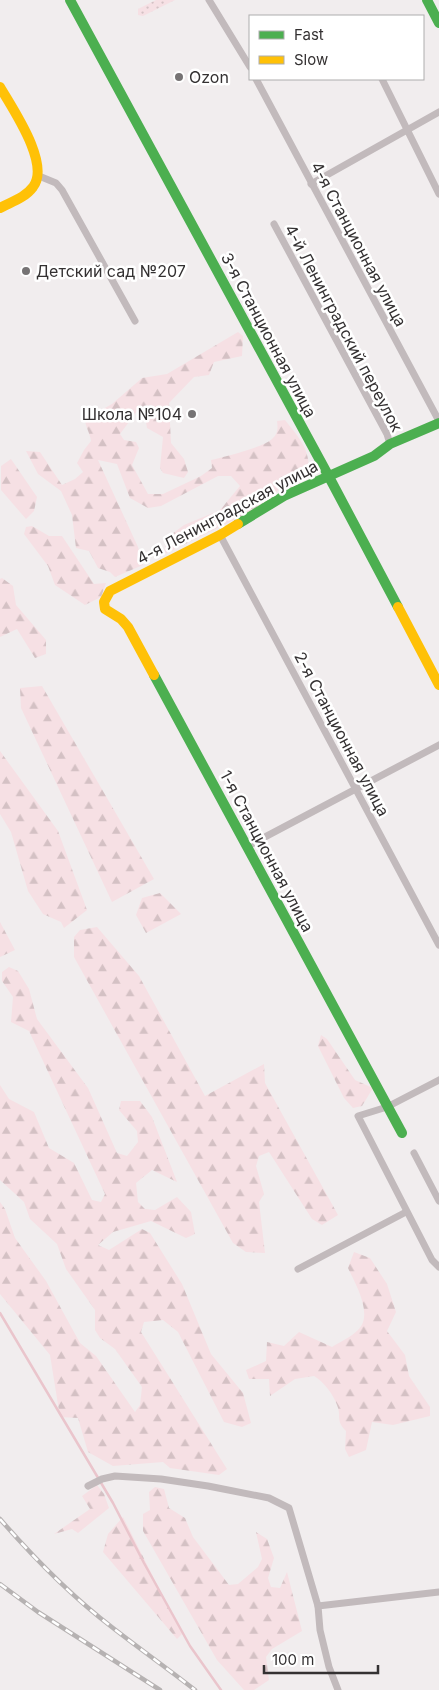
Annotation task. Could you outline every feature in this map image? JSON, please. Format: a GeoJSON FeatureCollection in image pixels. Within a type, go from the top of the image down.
{"type":"FeatureCollection","features":[{"type":"Feature","properties":{"kind":"street","name":"3-я Станционная улица"},"geometry":{"type":"LineString","coordinates":[[70,0],[328,475],[439,685]]}},
{"type":"Feature","properties":{"kind":"street"},"geometry":{"type":"LineString","coordinates":[[209,0],[249,65]]}},
{"type":"Feature","properties":{"kind":"street"},"geometry":{"type":"LineString","coordinates":[[427,0],[438,20]]}},
{"type":"Feature","properties":{"kind":"street","name":"4-я Станционная улица"},"geometry":{"type":"LineString","coordinates":[[257,80],[439,422]]}},
{"type":"Feature","properties":{"kind":"street"},"geometry":{"type":"LineString","coordinates":[[382,80],[439,194]]}},
{"type":"Feature","properties":{"kind":"street"},"geometry":{"type":"LineString","coordinates":[[0,87],[33,148],[40,169],[36,184],[32,189],[0,208]]}},
{"type":"Feature","properties":{"kind":"street"},"geometry":{"type":"LineString","coordinates":[[311,184],[439,112]]}},
{"type":"Feature","properties":{"kind":"street"},"geometry":{"type":"LineString","coordinates":[[39,176],[56,183],[62,190],[136,321]]}},
{"type":"Feature","properties":{"kind":"street","name":"4-й Ленинградский переулок"},"geometry":{"type":"LineString","coordinates":[[274,224],[387,434],[390,444]]}},
{"type":"Feature","properties":{"kind":"street","name":"4-я Ленинградская улица"},"geometry":{"type":"LineString","coordinates":[[110,591],[220,535],[284,496],[374,456],[390,444],[439,422]]}},
{"type":"Feature","properties":{"kind":"street","name":"2-я Станционная улица"},"geometry":{"type":"LineString","coordinates":[[220,535],[439,945]]}},
{"type":"Feature","properties":{"kind":"street","name":"1-я Станционная улица"},"geometry":{"type":"LineString","coordinates":[[110,591],[104,602],[105,609],[121,619],[128,627],[402,1133]]}},
{"type":"Feature","properties":{"kind":"street"},"geometry":{"type":"LineString","coordinates":[[248,846],[439,744]]}},
{"type":"Feature","properties":{"kind":"street"},"geometry":{"type":"LineString","coordinates":[[439,1080],[387,1107],[358,1116],[406,1212],[436,1258],[439,1267]]}},
{"type":"Feature","properties":{"kind":"street"},"geometry":{"type":"LineString","coordinates":[[414,1154],[439,1201]]}},
{"type":"Feature","properties":{"kind":"street"},"geometry":{"type":"LineString","coordinates":[[298,1269],[406,1212]]}},
{"type":"Feature","properties":{"kind":"street"},"geometry":{"type":"LineString","coordinates":[[88,1486],[102,1479],[115,1476],[161,1479],[269,1498],[289,1508],[318,1606],[320,1630],[329,1667],[338,1690]]}},
{"type":"Feature","properties":{"kind":"street"},"geometry":{"type":"LineString","coordinates":[[318,1606],[439,1592]]}},
{"type":"Feature","properties":{"kind":"green space"},"geometry":{"type":"Polygon","coordinates":[[[156,0],[175,0],[143,16],[138,15],[138,9],[156,0]]]}},
{"type":"Feature","properties":{"kind":"green space"},"geometry":{"type":"Polygon","coordinates":[[[238,332],[243,336],[242,356],[214,362],[209,375],[194,377],[169,403],[171,443],[184,459],[188,472],[184,478],[163,473],[160,468],[163,437],[147,428],[146,422],[152,405],[140,407],[120,434],[124,440],[136,442],[139,448],[132,465],[148,494],[163,494],[201,476],[212,468],[211,460],[268,442],[276,433],[277,421],[285,420],[304,446],[308,460],[308,477],[290,490],[281,486],[268,503],[163,555],[168,537],[184,525],[220,510],[240,486],[231,476],[218,476],[161,506],[148,508],[130,498],[117,464],[98,460],[138,547],[143,565],[115,577],[110,572],[98,568],[89,551],[76,548],[72,515],[61,491],[38,474],[26,451],[40,452],[62,485],[75,479],[83,472],[77,463],[91,441],[85,419],[112,404],[142,378],[167,374],[238,332]]]}},
{"type":"Feature","properties":{"kind":"green space"},"geometry":{"type":"Polygon","coordinates":[[[11,459],[37,497],[34,511],[26,519],[1,490],[1,466],[11,459]]]}},
{"type":"Feature","properties":{"kind":"green space"},"geometry":{"type":"Polygon","coordinates":[[[32,526],[49,536],[62,536],[94,584],[106,583],[101,597],[85,605],[55,585],[48,566],[24,534],[26,527],[32,526]]]}},
{"type":"Feature","properties":{"kind":"green space"},"geometry":{"type":"Polygon","coordinates":[[[2,578],[13,586],[16,605],[46,640],[46,654],[35,658],[17,629],[0,637],[0,579],[2,578]]]}},
{"type":"Feature","properties":{"kind":"green space"},"geometry":{"type":"Polygon","coordinates":[[[42,686],[154,879],[112,902],[21,708],[20,688],[42,686]]]}},
{"type":"Feature","properties":{"kind":"green space"},"geometry":{"type":"Polygon","coordinates":[[[0,751],[58,831],[87,910],[64,928],[61,922],[43,914],[28,891],[11,832],[0,814],[0,751]]]}},
{"type":"Feature","properties":{"kind":"green space"},"geometry":{"type":"Polygon","coordinates":[[[160,893],[181,914],[146,933],[136,915],[142,898],[160,893]]]}},
{"type":"Feature","properties":{"kind":"green space"},"geometry":{"type":"Polygon","coordinates":[[[0,922],[15,950],[0,957],[0,922]]]}},
{"type":"Feature","properties":{"kind":"green space"},"geometry":{"type":"Polygon","coordinates":[[[97,927],[139,976],[205,1096],[264,1064],[265,1083],[338,1215],[322,1225],[312,1219],[269,1152],[259,1156],[256,1166],[264,1194],[259,1202],[265,1253],[246,1252],[233,1243],[74,957],[74,937],[80,930],[97,927]]]}},
{"type":"Feature","properties":{"kind":"green space"},"geometry":{"type":"Polygon","coordinates":[[[9,967],[18,971],[29,989],[37,1019],[88,1088],[117,1153],[127,1156],[138,1142],[137,1131],[119,1110],[121,1101],[140,1101],[152,1117],[177,1182],[152,1170],[136,1183],[138,1202],[145,1209],[155,1210],[177,1197],[191,1212],[195,1234],[186,1238],[151,1221],[113,1232],[98,1245],[109,1250],[142,1229],[150,1233],[182,1284],[211,1354],[243,1393],[251,1423],[242,1427],[224,1422],[178,1332],[163,1320],[144,1322],[141,1332],[227,1469],[219,1475],[170,1468],[163,1462],[113,1466],[88,1452],[78,1418],[60,1417],[50,1355],[0,1294],[0,1202],[5,1209],[15,1238],[46,1281],[80,1343],[96,1356],[135,1412],[140,1405],[142,1387],[115,1349],[100,1338],[95,1330],[95,1310],[66,1269],[57,1244],[30,1219],[24,1202],[0,1180],[0,1085],[9,1099],[34,1112],[49,1148],[74,1163],[92,1200],[101,1202],[105,1194],[29,1031],[11,1022],[13,997],[2,981],[2,972],[9,967]]]}},
{"type":"Feature","properties":{"kind":"green space"},"geometry":{"type":"Polygon","coordinates":[[[321,1035],[327,1039],[355,1080],[373,1088],[362,1106],[353,1108],[344,1098],[318,1046],[321,1035]]]}},
{"type":"Feature","properties":{"kind":"green space"},"geometry":{"type":"Polygon","coordinates":[[[354,1252],[370,1258],[387,1284],[396,1312],[387,1331],[405,1355],[409,1376],[430,1407],[430,1416],[393,1425],[372,1422],[366,1450],[349,1457],[345,1449],[346,1431],[340,1421],[337,1405],[325,1385],[314,1376],[295,1379],[270,1396],[269,1379],[249,1379],[246,1370],[266,1361],[267,1342],[284,1346],[299,1332],[332,1347],[358,1330],[362,1324],[364,1308],[348,1268],[354,1252]]]}},
{"type":"Feature","properties":{"kind":"green space"},"geometry":{"type":"Polygon","coordinates":[[[97,1485],[104,1494],[109,1508],[78,1533],[72,1529],[54,1534],[90,1509],[82,1496],[97,1485]]]}},
{"type":"Feature","properties":{"kind":"green space"},"geometry":{"type":"Polygon","coordinates":[[[155,1487],[164,1489],[169,1508],[185,1518],[193,1537],[229,1585],[238,1584],[258,1567],[262,1559],[256,1532],[267,1539],[274,1558],[268,1578],[271,1587],[280,1588],[287,1572],[302,1631],[272,1649],[266,1657],[269,1680],[254,1690],[244,1690],[217,1660],[143,1531],[143,1514],[150,1510],[149,1492],[155,1487]]]}},
{"type":"Feature","properties":{"kind":"green space"},"geometry":{"type":"Polygon","coordinates":[[[123,1517],[182,1634],[177,1639],[103,1552],[108,1534],[123,1517]]]}},
{"type":"Feature","properties":{"kind":"waterway"},"geometry":{"type":"LineString","coordinates":[[0,1313],[113,1503],[190,1646],[221,1690]]}},
{"type":"Feature","properties":{"kind":"railway"},"geometry":{"type":"LineString","coordinates":[[0,1519],[82,1603],[195,1690]]}},
{"type":"Feature","properties":{"kind":"railway"},"geometry":{"type":"LineString","coordinates":[[0,1584],[38,1612],[160,1690]]}},
{"type":"Feature","properties":{"kind":"traffic: fast"},"geometry":{"type":"LineString","coordinates":[[70,0],[398,607]]}},
{"type":"Feature","properties":{"kind":"traffic: fast"},"geometry":{"type":"LineString","coordinates":[[427,0],[439,23]]}},
{"type":"Feature","properties":{"kind":"traffic: fast"},"geometry":{"type":"LineString","coordinates":[[238,524],[284,496],[374,456],[390,444],[439,423]]}},
{"type":"Feature","properties":{"kind":"traffic: fast"},"geometry":{"type":"LineString","coordinates":[[154,675],[402,1133]]}},
{"type":"Feature","properties":{"kind":"traffic: slow"},"geometry":{"type":"LineString","coordinates":[[0,87],[28,136],[37,165],[37,177],[33,187],[26,194],[0,208]]}},
{"type":"Feature","properties":{"kind":"traffic: slow"},"geometry":{"type":"LineString","coordinates":[[154,675],[128,627],[121,619],[105,609],[104,602],[110,591],[238,524]]}},
{"type":"Feature","properties":{"kind":"traffic: slow"},"geometry":{"type":"LineString","coordinates":[[398,607],[439,685]]}},
{"type":"Feature","properties":{"kind":"place","name":"Ozon"},"geometry":{"type":"Point","coordinates":[179,77]}},
{"type":"Feature","properties":{"kind":"place","name":"Детский сад №207"},"geometry":{"type":"Point","coordinates":[26,271]}},
{"type":"Feature","properties":{"kind":"place","name":"Школа №104"},"geometry":{"type":"Point","coordinates":[192,414]}}]}
